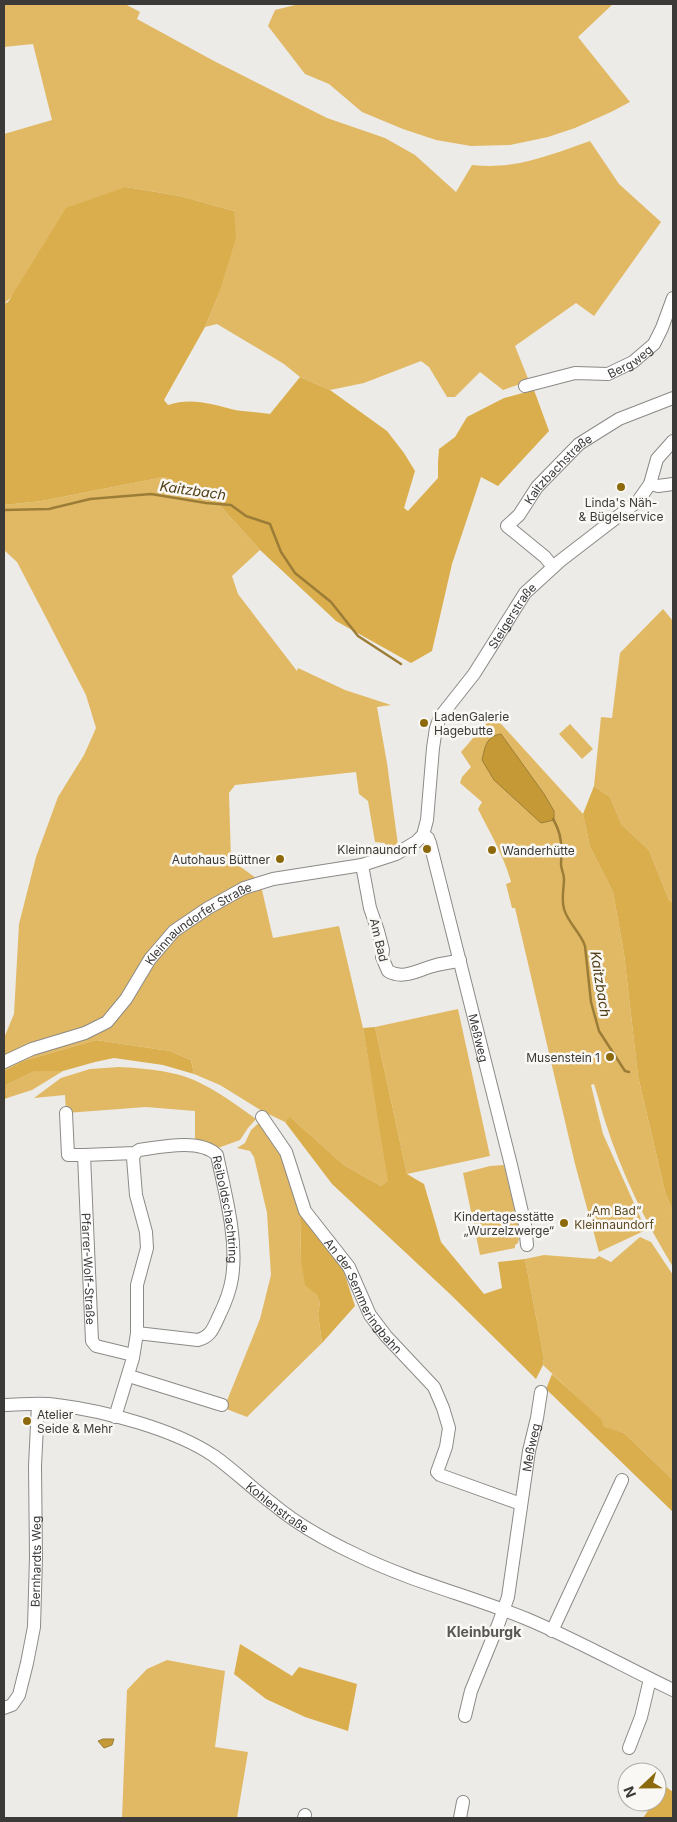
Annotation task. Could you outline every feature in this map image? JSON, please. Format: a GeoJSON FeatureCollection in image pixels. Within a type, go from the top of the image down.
{"type":"FeatureCollection","features":[{"type":"Feature","properties":{"kind":"street","name":"Bergweg"},"geometry":{"type":"LineString","coordinates":[[525,386],[575,373],[608,374],[633,362],[654,344],[673,298]]}},
{"type":"Feature","properties":{"kind":"street","name":"Kaitzbachstraße"},"geometry":{"type":"LineString","coordinates":[[553,567],[545,557],[507,526],[519,515],[544,480],[579,444],[619,419],[673,398]]}},
{"type":"Feature","properties":{"kind":"street","name":"Steigerstraße"},"geometry":{"type":"LineString","coordinates":[[423,835],[427,820],[436,728],[440,717],[474,674],[525,593],[553,567],[638,501],[650,484],[657,459],[673,441]]}},
{"type":"Feature","properties":{"kind":"street"},"geometry":{"type":"LineString","coordinates":[[650,484],[658,486],[673,484]]}},
{"type":"Feature","properties":{"kind":"street","name":"Kleinnaundorfer Straße"},"geometry":{"type":"LineString","coordinates":[[4,1062],[32,1049],[85,1033],[107,1022],[126,999],[150,958],[174,931],[208,908],[244,888],[273,879],[362,865],[396,854],[412,846],[423,835]]}},
{"type":"Feature","properties":{"kind":"street","name":"Meßweg"},"geometry":{"type":"LineString","coordinates":[[423,835],[428,838],[430,843],[512,1165],[525,1225],[527,1246]]}},
{"type":"Feature","properties":{"kind":"street","name":"Am Bad"},"geometry":{"type":"LineString","coordinates":[[362,865],[370,908],[383,950],[382,957],[388,971],[394,975],[404,975],[430,966],[460,960]]}},
{"type":"Feature","properties":{"kind":"street"},"geometry":{"type":"LineString","coordinates":[[66,1113],[68,1155],[134,1153],[136,1195],[146,1232],[147,1248],[137,1285],[137,1333],[133,1355],[129,1376],[116,1417]]}},
{"type":"Feature","properties":{"kind":"street","name":"An der Semmeringbahn"},"geometry":{"type":"LineString","coordinates":[[262,1117],[286,1152],[305,1211],[348,1268],[370,1315],[386,1336],[434,1387],[449,1428],[446,1447],[437,1472],[440,1475],[521,1504]]}},
{"type":"Feature","properties":{"kind":"street","name":"Reiboldschachtring"},"geometry":{"type":"LineString","coordinates":[[134,1153],[139,1150],[176,1144],[213,1151],[217,1156],[230,1219],[234,1258],[232,1279],[225,1304],[210,1334],[198,1340],[137,1333]]}},
{"type":"Feature","properties":{"kind":"street","name":"Pfarrer-Wolf-Straße"},"geometry":{"type":"LineString","coordinates":[[84,1155],[92,1341],[96,1346],[133,1355]]}},
{"type":"Feature","properties":{"kind":"street"},"geometry":{"type":"LineString","coordinates":[[129,1376],[222,1405]]}},
{"type":"Feature","properties":{"kind":"street","name":"Meßweg"},"geometry":{"type":"LineString","coordinates":[[465,1716],[471,1691],[509,1591],[529,1451],[541,1392]]}},
{"type":"Feature","properties":{"kind":"street","name":"Bernhardts Weg"},"geometry":{"type":"LineString","coordinates":[[4,1708],[12,1705],[19,1695],[34,1627],[36,1602],[34,1503],[38,1404]]}},
{"type":"Feature","properties":{"kind":"street","name":"Kohlenstraße"},"geometry":{"type":"LineString","coordinates":[[4,1405],[58,1405],[116,1417],[191,1443],[238,1468],[272,1504],[322,1538],[416,1581],[503,1610],[552,1631],[673,1690]]}},
{"type":"Feature","properties":{"kind":"street"},"geometry":{"type":"LineString","coordinates":[[552,1631],[622,1480]]}},
{"type":"Feature","properties":{"kind":"street"},"geometry":{"type":"LineString","coordinates":[[630,1748],[641,1717],[650,1679]]}},
{"type":"Feature","properties":{"kind":"street"},"geometry":{"type":"LineString","coordinates":[[460,1818],[463,1802]]}},
{"type":"Feature","properties":{"kind":"green space"},"geometry":{"type":"Polygon","coordinates":[[[5,4],[125,4],[140,12],[137,19],[214,61],[327,118],[385,138],[415,155],[456,192],[472,165],[488,166],[518,163],[590,141],[619,184],[661,222],[594,316],[576,303],[515,346],[529,381],[503,390],[480,372],[455,397],[447,397],[429,367],[421,361],[364,383],[330,390],[300,377],[284,364],[217,324],[205,327],[218,296],[234,211],[180,196],[126,187],[4,304],[4,134],[52,120],[33,44],[4,47],[5,4]]]}},
{"type":"Feature","properties":{"kind":"green space"},"geometry":{"type":"Polygon","coordinates":[[[299,4],[613,4],[578,37],[630,102],[575,128],[548,137],[510,145],[471,146],[436,140],[362,112],[329,84],[305,74],[268,26],[275,10],[299,4]]]}},
{"type":"Feature","properties":{"kind":"green space"},"geometry":{"type":"Polygon","coordinates":[[[164,477],[213,498],[260,550],[232,576],[238,594],[297,671],[298,668],[345,690],[391,705],[377,707],[398,845],[384,851],[385,843],[375,842],[368,801],[359,794],[356,772],[235,785],[229,793],[231,860],[256,878],[262,890],[273,938],[339,926],[363,1028],[389,1181],[381,1186],[344,1165],[291,1118],[285,1122],[262,1111],[220,1085],[194,1074],[191,1060],[170,1051],[96,1040],[23,1061],[4,1071],[4,1038],[14,1014],[19,924],[36,857],[58,797],[84,755],[96,728],[86,695],[40,606],[17,562],[4,550],[4,505],[42,501],[164,477]]]}},
{"type":"Feature","properties":{"kind":"green space"},"geometry":{"type":"Polygon","coordinates":[[[663,609],[673,621],[673,903],[669,900],[649,850],[622,825],[610,797],[594,786],[601,717],[612,718],[620,653],[663,609]]]}},
{"type":"Feature","properties":{"kind":"green space","name":"„Am Bad“ Kleinnaundorf"},"geometry":{"type":"Polygon","coordinates":[[[493,715],[583,814],[590,847],[613,892],[624,954],[638,1076],[665,1192],[673,1212],[673,1267],[643,1214],[626,1177],[611,1140],[594,1084],[591,1085],[603,1134],[646,1230],[599,1252],[575,1164],[515,908],[512,908],[506,884],[511,882],[501,854],[478,809],[482,802],[460,783],[462,777],[471,767],[461,752],[493,715]]]}},
{"type":"Feature","properties":{"kind":"green space"},"geometry":{"type":"Polygon","coordinates":[[[570,724],[593,749],[582,759],[559,734],[570,724]]]}},
{"type":"Feature","properties":{"kind":"green space"},"geometry":{"type":"Polygon","coordinates":[[[458,1009],[490,1156],[407,1174],[375,1027],[458,1009]]]}},
{"type":"Feature","properties":{"kind":"green space"},"geometry":{"type":"Polygon","coordinates":[[[119,1067],[158,1070],[186,1077],[218,1093],[256,1119],[240,1140],[218,1148],[195,1140],[195,1111],[146,1107],[66,1113],[65,1095],[34,1098],[61,1078],[90,1069],[119,1067]]]}},
{"type":"Feature","properties":{"kind":"green space"},"geometry":{"type":"Polygon","coordinates":[[[35,1071],[63,1071],[32,1090],[7,1098],[6,1085],[35,1071]]]}},
{"type":"Feature","properties":{"kind":"green space"},"geometry":{"type":"Polygon","coordinates":[[[261,1121],[281,1149],[300,1214],[301,1260],[320,1303],[318,1314],[322,1343],[247,1417],[224,1408],[260,1319],[271,1275],[267,1213],[254,1157],[250,1151],[237,1148],[245,1143],[251,1130],[261,1121]]]}},
{"type":"Feature","properties":{"kind":"green space"},"geometry":{"type":"Polygon","coordinates":[[[504,1165],[518,1224],[522,1224],[518,1243],[515,1245],[515,1248],[480,1255],[463,1173],[490,1166],[504,1165]]]}},
{"type":"Feature","properties":{"kind":"green space"},"geometry":{"type":"Polygon","coordinates":[[[640,1237],[651,1242],[673,1275],[673,1480],[624,1433],[604,1428],[600,1419],[543,1365],[544,1358],[525,1259],[544,1255],[595,1259],[599,1256],[611,1262],[640,1237]]]}},
{"type":"Feature","properties":{"kind":"green space"},"geometry":{"type":"Polygon","coordinates":[[[167,1660],[225,1671],[215,1747],[248,1752],[237,1818],[122,1818],[127,1690],[147,1669],[167,1660]]]}},
{"type":"Feature","properties":{"kind":"shaded area"},"geometry":{"type":"Polygon","coordinates":[[[126,187],[180,196],[234,211],[236,238],[218,296],[205,327],[164,400],[168,405],[193,401],[235,410],[270,414],[300,377],[330,390],[387,431],[404,453],[415,471],[404,508],[408,511],[438,478],[439,449],[455,437],[467,417],[504,398],[534,390],[549,431],[498,486],[481,477],[452,564],[432,651],[411,663],[336,621],[260,550],[213,498],[164,477],[42,501],[4,505],[4,304],[8,302],[66,208],[126,187]]]}},
{"type":"Feature","properties":{"kind":"shaded area"},"geometry":{"type":"Polygon","coordinates":[[[501,734],[544,794],[554,811],[554,820],[541,823],[494,780],[482,760],[489,740],[501,734]]]}},
{"type":"Feature","properties":{"kind":"shaded area"},"geometry":{"type":"Polygon","coordinates":[[[594,786],[610,797],[622,825],[649,850],[669,900],[673,903],[673,1212],[665,1192],[638,1076],[624,954],[613,892],[590,847],[583,814],[594,786]]]}},
{"type":"Feature","properties":{"kind":"shaded area"},"geometry":{"type":"Polygon","coordinates":[[[375,1027],[407,1174],[424,1184],[441,1242],[484,1294],[502,1288],[498,1262],[525,1259],[544,1358],[543,1365],[536,1379],[450,1294],[332,1184],[285,1122],[290,1117],[344,1165],[381,1186],[388,1181],[363,1028],[375,1027]]]}},
{"type":"Feature","properties":{"kind":"shaded area"},"geometry":{"type":"Polygon","coordinates":[[[96,1040],[170,1051],[191,1060],[194,1074],[163,1065],[114,1058],[63,1071],[35,1071],[6,1085],[7,1098],[4,1099],[4,1071],[23,1061],[96,1040]]]}},
{"type":"Feature","properties":{"kind":"shaded area"},"geometry":{"type":"Polygon","coordinates":[[[300,1214],[343,1269],[355,1306],[322,1343],[318,1314],[320,1303],[316,1294],[305,1285],[301,1260],[300,1214]]]}},
{"type":"Feature","properties":{"kind":"shaded area"},"geometry":{"type":"Polygon","coordinates":[[[552,1374],[601,1419],[604,1427],[624,1433],[673,1480],[673,1512],[546,1389],[552,1374]]]}},
{"type":"Feature","properties":{"kind":"shaded area"},"geometry":{"type":"Polygon","coordinates":[[[240,1644],[292,1676],[299,1667],[357,1684],[348,1731],[305,1717],[266,1699],[234,1674],[240,1644]]]}},
{"type":"Feature","properties":{"kind":"shaded area"},"geometry":{"type":"Polygon","coordinates":[[[114,1739],[112,1745],[104,1748],[98,1741],[114,1739]]]}},
{"type":"Feature","properties":{"kind":"shaded area"},"geometry":{"type":"Polygon","coordinates":[[[667,1788],[673,1792],[673,1818],[643,1818],[647,1812],[667,1812],[667,1788]]]}},
{"type":"Feature","properties":{"kind":"waterway","name":"Kaitzbach"},"geometry":{"type":"LineString","coordinates":[[4,510],[49,509],[90,499],[151,494],[231,505],[246,516],[270,524],[281,552],[295,573],[331,602],[358,636],[401,664]]}},
{"type":"Feature","properties":{"kind":"waterway","name":"Kaitzbach"},"geometry":{"type":"LineString","coordinates":[[553,819],[561,841],[561,866],[564,879],[563,905],[568,919],[585,946],[591,1002],[599,1031],[625,1071],[629,1072]]}},
{"type":"Feature","properties":{"kind":"place","name":"Linda's Näh- & Bügelservice"},"geometry":{"type":"Point","coordinates":[621,487]}},
{"type":"Feature","properties":{"kind":"place","name":"LadenGalerie Hagebutte"},"geometry":{"type":"Point","coordinates":[424,723]}},
{"type":"Feature","properties":{"kind":"place","name":"Kleinnaundorf"},"geometry":{"type":"Point","coordinates":[427,849]}},
{"type":"Feature","properties":{"kind":"place","name":"Wanderhütte"},"geometry":{"type":"Point","coordinates":[492,850]}},
{"type":"Feature","properties":{"kind":"place","name":"Autohaus Büttner"},"geometry":{"type":"Point","coordinates":[280,859]}},
{"type":"Feature","properties":{"kind":"place","name":"Musenstein 1"},"geometry":{"type":"Point","coordinates":[610,1057]}},
{"type":"Feature","properties":{"kind":"place","name":"Kindertagesstätte „Wurzelzwerge“"},"geometry":{"type":"Point","coordinates":[564,1223]}},
{"type":"Feature","properties":{"kind":"place","name":"Atelier Seide & Mehr"},"geometry":{"type":"Point","coordinates":[27,1421]}},
{"type":"Feature","properties":{"kind":"district","name":"Kleinburgk"},"geometry":{"type":"Point","coordinates":[484,1631]}}]}
